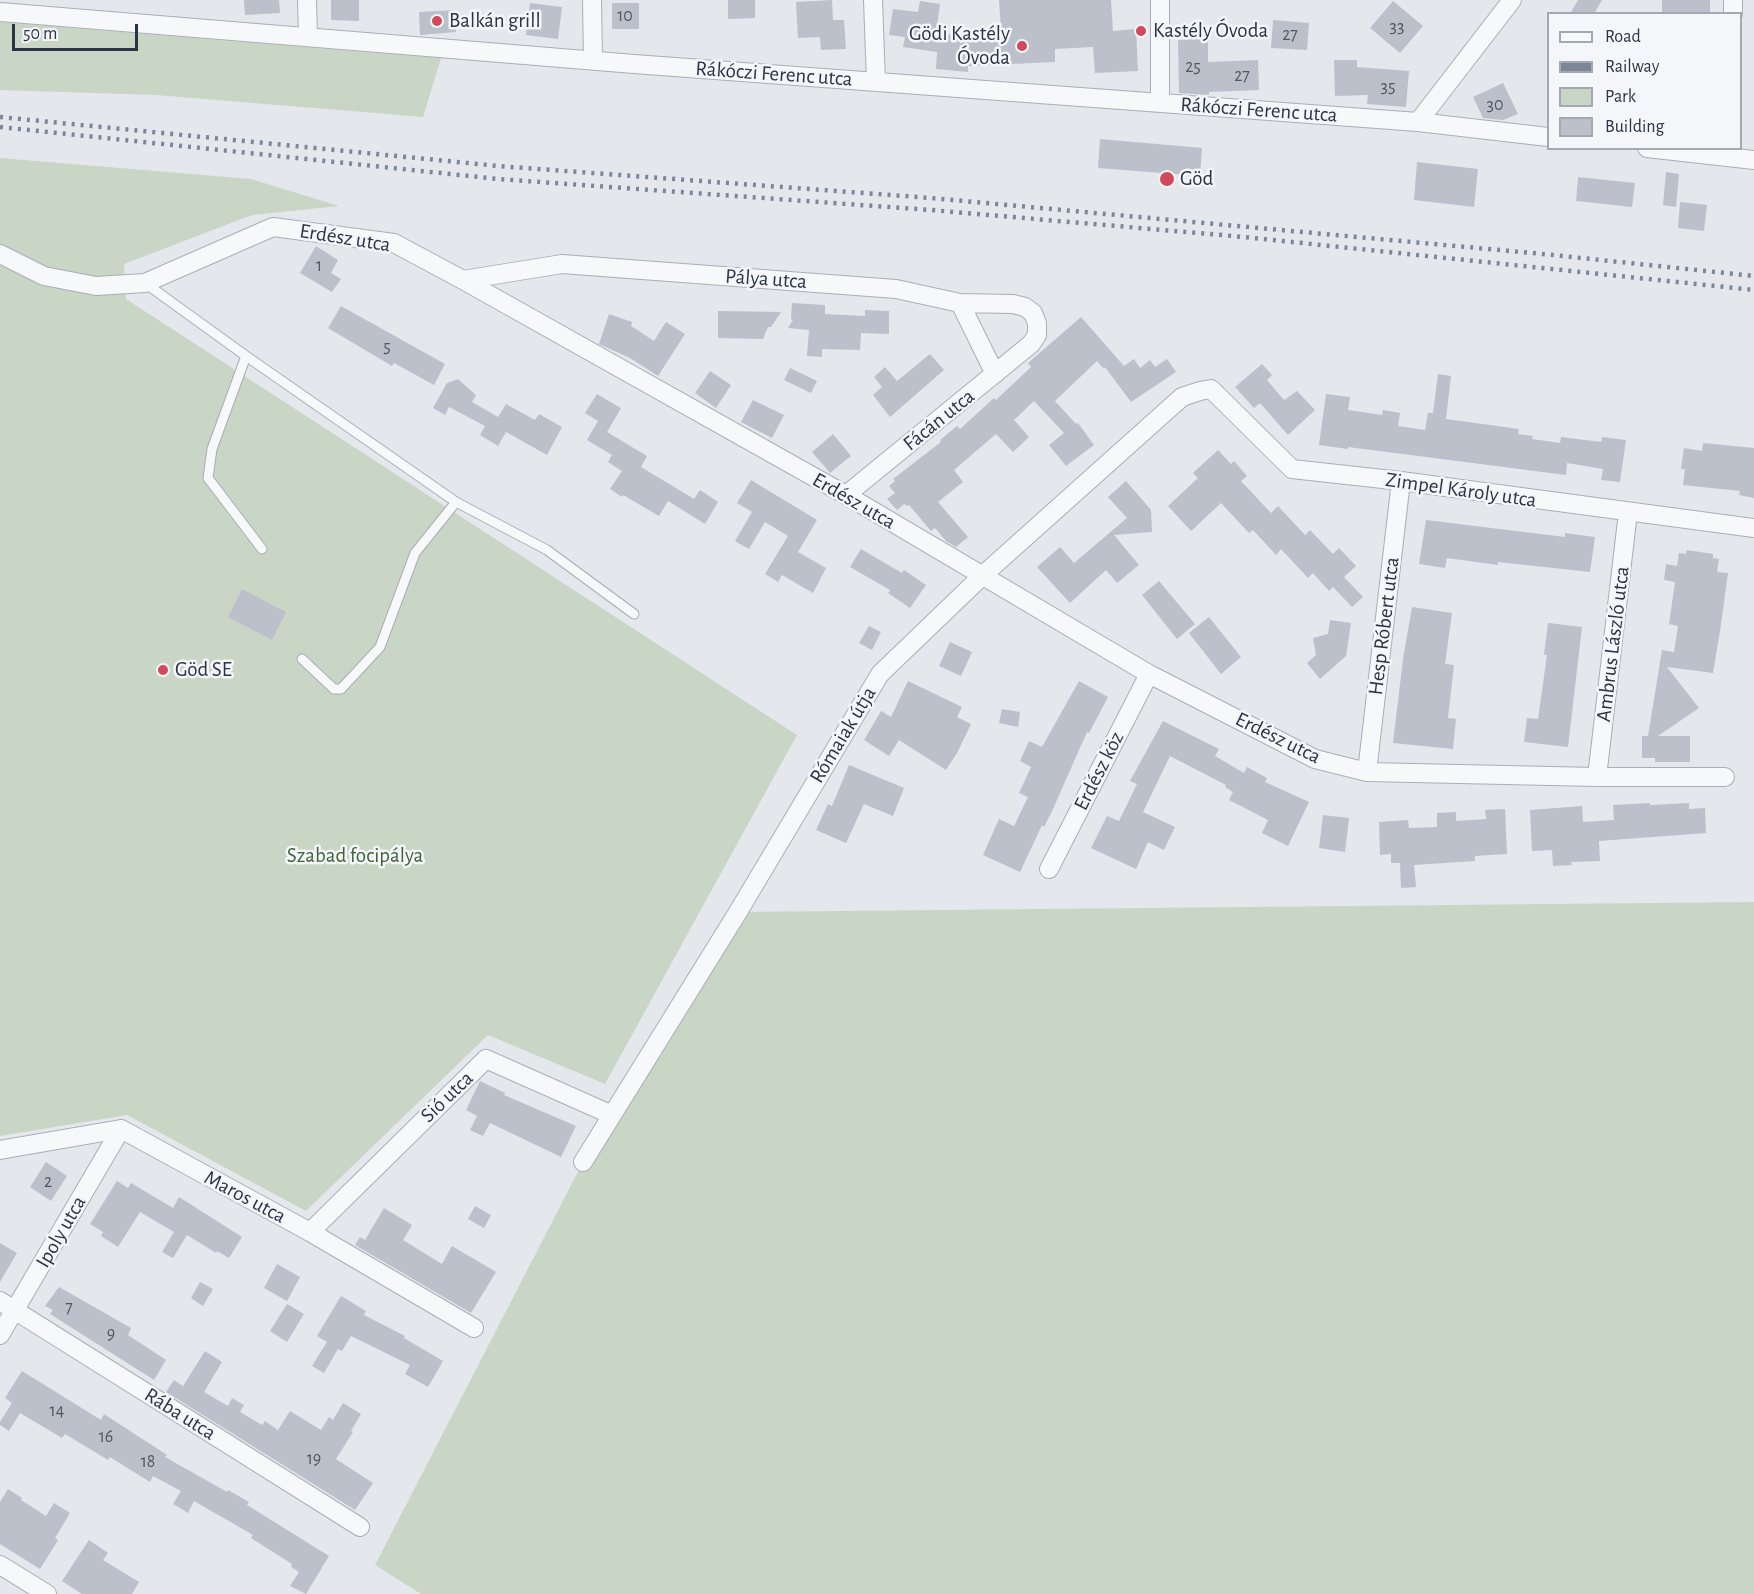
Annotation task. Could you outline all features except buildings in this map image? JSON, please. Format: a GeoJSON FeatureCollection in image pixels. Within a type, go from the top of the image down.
{"type":"FeatureCollection","features":[{"type":"Feature","properties":{"kind":"street"},"geometry":{"type":"LineString","coordinates":[[307,0],[308,37]]}},
{"type":"Feature","properties":{"kind":"street"},"geometry":{"type":"LineString","coordinates":[[592,0],[593,59]]}},
{"type":"Feature","properties":{"kind":"street"},"geometry":{"type":"LineString","coordinates":[[873,0],[876,82]]}},
{"type":"Feature","properties":{"kind":"street"},"geometry":{"type":"LineString","coordinates":[[1160,0],[1160,103]]}},
{"type":"Feature","properties":{"kind":"street"},"geometry":{"type":"LineString","coordinates":[[1418,122],[1512,0]]}},
{"type":"Feature","properties":{"kind":"street","name":"Rákóczi Ferenc utca"},"geometry":{"type":"LineString","coordinates":[[0,12],[876,82],[1418,122],[1547,137]]}},
{"type":"Feature","properties":{"kind":"street"},"geometry":{"type":"LineString","coordinates":[[1676,150],[1735,154],[1754,160]]}},
{"type":"Feature","properties":{"kind":"street","name":"Erdész utca"},"geometry":{"type":"LineString","coordinates":[[0,254],[44,276],[96,286],[146,283],[273,227],[394,243],[846,495],[1149,674],[1315,759],[1367,772],[1725,777]]}},
{"type":"Feature","properties":{"kind":"street","name":"Pálya utca"},"geometry":{"type":"LineString","coordinates":[[463,280],[562,264],[897,289],[960,303],[1013,304],[1025,307],[1033,313],[1037,323],[1037,335],[1031,344]]}},
{"type":"Feature","properties":{"kind":"street"},"geometry":{"type":"LineString","coordinates":[[960,303],[995,374]]}},
{"type":"Feature","properties":{"kind":"street","name":"Fácán utca"},"geometry":{"type":"LineString","coordinates":[[846,495],[1031,344]]}},
{"type":"Feature","properties":{"kind":"street","name":"Zimpel Károly utca"},"geometry":{"type":"LineString","coordinates":[[1200,391],[1211,389],[1292,469],[1401,481],[1754,528]]}},
{"type":"Feature","properties":{"kind":"street","name":"Rómaiak útja"},"geometry":{"type":"LineString","coordinates":[[583,1162],[738,912],[880,674],[982,576],[1182,397],[1200,391]]}},
{"type":"Feature","properties":{"kind":"street","name":"Hesp Róbert utca"},"geometry":{"type":"LineString","coordinates":[[1367,772],[1401,481]]}},
{"type":"Feature","properties":{"kind":"street","name":"Ambrus László utca"},"geometry":{"type":"LineString","coordinates":[[1598,777],[1628,512]]}},
{"type":"Feature","properties":{"kind":"street","name":"Erdész köz"},"geometry":{"type":"LineString","coordinates":[[1048,869],[1149,674]]}},
{"type":"Feature","properties":{"kind":"street","name":"Sió utca"},"geometry":{"type":"LineString","coordinates":[[310,1232],[486,1059],[612,1115]]}},
{"type":"Feature","properties":{"kind":"street"},"geometry":{"type":"LineString","coordinates":[[0,1150],[121,1129]]}},
{"type":"Feature","properties":{"kind":"street","name":"Maros utca"},"geometry":{"type":"LineString","coordinates":[[121,1129],[310,1232],[474,1329]]}},
{"type":"Feature","properties":{"kind":"street","name":"Ipoly utca"},"geometry":{"type":"LineString","coordinates":[[0,1335],[7,1306],[121,1129]]}},
{"type":"Feature","properties":{"kind":"street","name":"Rába utca"},"geometry":{"type":"LineString","coordinates":[[7,1306],[360,1527]]}},
{"type":"Feature","properties":{"kind":"street"},"geometry":{"type":"LineString","coordinates":[[0,1565],[47,1594]]}},
{"type":"Feature","properties":{"kind":"lane"},"geometry":{"type":"LineString","coordinates":[[146,283],[246,356],[456,502],[547,549],[634,614]]}},
{"type":"Feature","properties":{"kind":"lane"},"geometry":{"type":"LineString","coordinates":[[246,356],[212,450],[208,478],[262,549]]}},
{"type":"Feature","properties":{"kind":"lane"},"geometry":{"type":"LineString","coordinates":[[302,659],[334,689],[341,689],[380,647],[415,552],[456,502]]}},
{"type":"Feature","properties":{"kind":"green space"},"geometry":{"type":"Polygon","coordinates":[[[0,22],[441,58],[423,117],[156,95],[0,90],[0,22]]]}},
{"type":"Feature","properties":{"kind":"green space","name":"Szabad focipálya"},"geometry":{"type":"Polygon","coordinates":[[[0,158],[251,179],[339,206],[252,215],[124,264],[126,299],[797,735],[605,1084],[488,1035],[306,1211],[127,1115],[0,1136],[0,158]]]}},
{"type":"Feature","properties":{"kind":"green space"},"geometry":{"type":"Polygon","coordinates":[[[1754,902],[1754,1594],[421,1594],[375,1565],[583,1162],[738,912],[1754,902]]]}},
{"type":"Feature","properties":{"kind":"railway"},"geometry":{"type":"LineString","coordinates":[[0,117],[498,166],[931,198],[1543,254],[1754,276]]}},
{"type":"Feature","properties":{"kind":"railway"},"geometry":{"type":"LineString","coordinates":[[0,127],[498,179],[931,210],[1244,237],[1754,290]]}},
{"type":"Feature","properties":{"kind":"place","name":"Balkán grill"},"geometry":{"type":"Point","coordinates":[437,21]}},
{"type":"Feature","properties":{"kind":"place","name":"Kastély Óvoda"},"geometry":{"type":"Point","coordinates":[1141,31]}},
{"type":"Feature","properties":{"kind":"place","name":"Gödi Kastély Óvoda"},"geometry":{"type":"Point","coordinates":[1022,46]}},
{"type":"Feature","properties":{"kind":"place","name":"Göd"},"geometry":{"type":"Point","coordinates":[1167,179]}},
{"type":"Feature","properties":{"kind":"place","name":"Göd SE"},"geometry":{"type":"Point","coordinates":[163,670]}}]}
